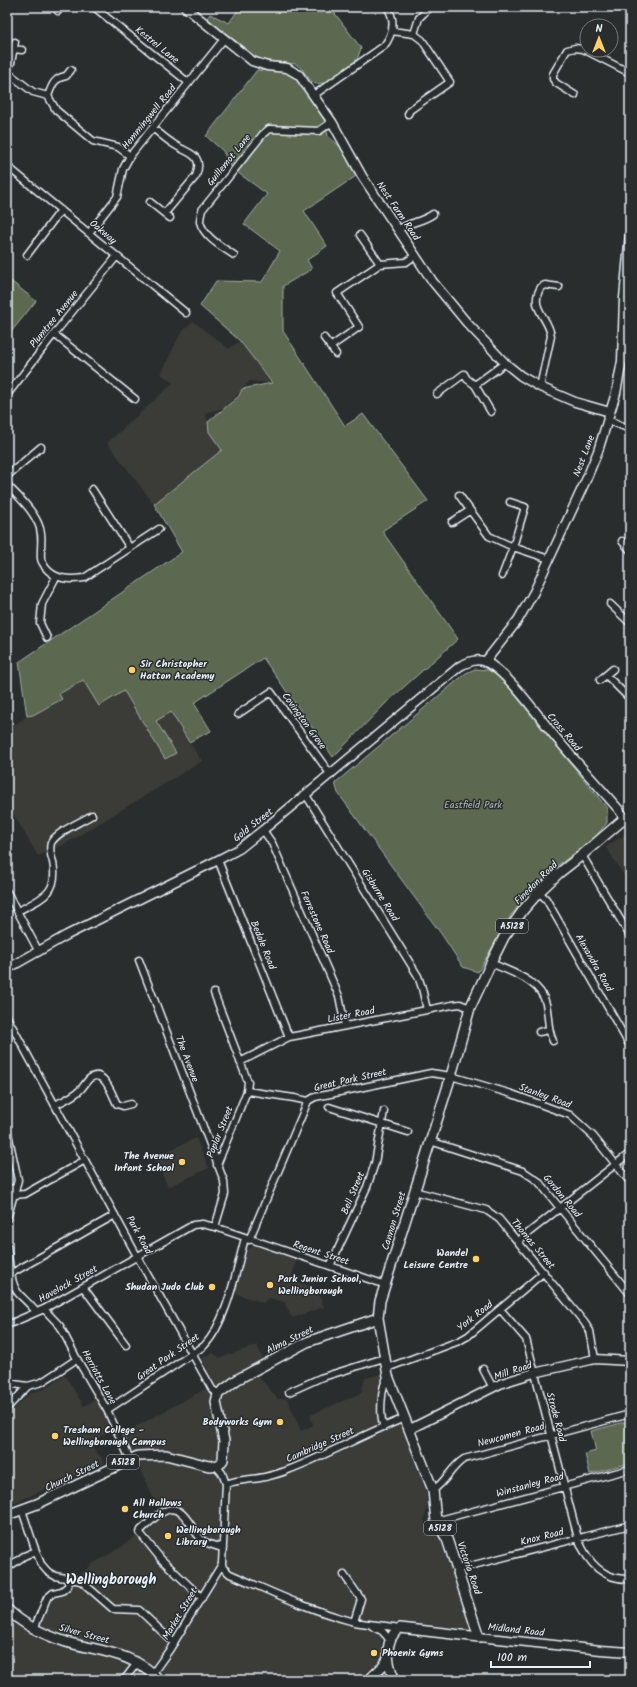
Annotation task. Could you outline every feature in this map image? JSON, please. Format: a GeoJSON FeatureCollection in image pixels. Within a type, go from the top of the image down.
{"type":"FeatureCollection","features":[{"type":"Feature","properties":{"kind":"main road","name":"Finedon Road"},"geometry":{"type":"LineString","coordinates":[[451,1076],[470,1008],[504,937],[524,909],[539,892],[559,873],[582,856],[627,818]]}},
{"type":"Feature","properties":{"kind":"main road","name":"Cannon Street"},"geometry":{"type":"LineString","coordinates":[[405,1418],[387,1372],[384,1358],[378,1318],[380,1301],[451,1076]]}},
{"type":"Feature","properties":{"kind":"main road","name":"Alma Street"},"geometry":{"type":"LineString","coordinates":[[218,1394],[238,1379],[307,1342],[378,1318]]}},
{"type":"Feature","properties":{"kind":"main road"},"geometry":{"type":"LineString","coordinates":[[216,1466],[223,1460],[224,1441],[216,1402],[218,1394]]}},
{"type":"Feature","properties":{"kind":"main road","name":"Victoria Road"},"geometry":{"type":"LineString","coordinates":[[405,1418],[433,1490],[436,1521],[447,1539],[479,1637]]}},
{"type":"Feature","properties":{"kind":"main road","name":"Church Street"},"geometry":{"type":"LineString","coordinates":[[7,1515],[72,1488],[138,1456],[157,1454],[166,1455],[209,1466],[216,1466]]}},
{"type":"Feature","properties":{"kind":"main road","name":"Silver Street"},"geometry":{"type":"LineString","coordinates":[[7,1609],[11,1617],[34,1629],[66,1642],[108,1651],[137,1663],[156,1677]]}},
{"type":"Feature","properties":{"kind":"main road"},"geometry":{"type":"LineString","coordinates":[[395,1680],[390,1671],[388,1658],[392,1635],[400,1628]]}},
{"type":"Feature","properties":{"kind":"main road","name":"Midland Road"},"geometry":{"type":"LineString","coordinates":[[400,1628],[479,1637]]}},
{"type":"Feature","properties":{"kind":"street","name":"Kestrel Lane"},"geometry":{"type":"LineString","coordinates":[[94,7],[189,83]]}},
{"type":"Feature","properties":{"kind":"street","name":"Nest Farm Road"},"geometry":{"type":"LineString","coordinates":[[185,7],[252,61],[267,66],[287,68],[299,75],[332,122],[362,176],[433,282],[505,363],[521,376],[540,387],[609,416]]}},
{"type":"Feature","properties":{"kind":"street"},"geometry":{"type":"LineString","coordinates":[[314,95],[384,46],[390,38],[392,31],[391,12],[387,7]]}},
{"type":"Feature","properties":{"kind":"street"},"geometry":{"type":"LineString","coordinates":[[414,34],[419,18],[430,7]]}},
{"type":"Feature","properties":{"kind":"street"},"geometry":{"type":"LineString","coordinates":[[392,31],[414,34],[422,40],[450,82],[410,110],[408,114]]}},
{"type":"Feature","properties":{"kind":"street","name":"Hemmingwell Road"},"geometry":{"type":"LineString","coordinates":[[89,233],[117,197],[123,169],[130,156],[224,39]]}},
{"type":"Feature","properties":{"kind":"street"},"geometry":{"type":"LineString","coordinates":[[15,42],[7,71],[33,92],[48,96],[56,110],[94,141],[118,147],[130,156]]}},
{"type":"Feature","properties":{"kind":"street"},"geometry":{"type":"LineString","coordinates":[[575,95],[556,83],[553,79],[553,74],[567,50],[575,48],[583,50],[630,73]]}},
{"type":"Feature","properties":{"kind":"street"},"geometry":{"type":"LineString","coordinates":[[14,49],[22,50]]}},
{"type":"Feature","properties":{"kind":"street"},"geometry":{"type":"LineString","coordinates":[[48,96],[55,80],[59,77],[66,76],[71,70]]}},
{"type":"Feature","properties":{"kind":"street","name":"Guillemot Lane"},"geometry":{"type":"LineString","coordinates":[[234,255],[222,248],[204,232],[200,221],[202,210],[263,134],[270,129],[278,128],[308,132],[319,131],[332,122]]}},
{"type":"Feature","properties":{"kind":"street"},"geometry":{"type":"LineString","coordinates":[[153,128],[175,145],[191,152],[196,157],[198,163],[196,176],[165,213]]}},
{"type":"Feature","properties":{"kind":"street","name":"Oakway"},"geometry":{"type":"LineString","coordinates":[[7,166],[186,313]]}},
{"type":"Feature","properties":{"kind":"street"},"geometry":{"type":"LineString","coordinates":[[150,202],[170,218]]}},
{"type":"Feature","properties":{"kind":"street"},"geometry":{"type":"LineString","coordinates":[[27,255],[61,210]]}},
{"type":"Feature","properties":{"kind":"street"},"geometry":{"type":"LineString","coordinates":[[398,229],[406,224],[425,220],[433,214]]}},
{"type":"Feature","properties":{"kind":"street","name":"Nest Lane"},"geometry":{"type":"LineString","coordinates":[[485,662],[518,620],[534,592],[586,480],[609,416],[616,393],[622,361],[630,233]]}},
{"type":"Feature","properties":{"kind":"street"},"geometry":{"type":"LineString","coordinates":[[360,235],[380,264]]}},
{"type":"Feature","properties":{"kind":"street"},"geometry":{"type":"LineString","coordinates":[[330,347],[359,327],[337,293],[380,264],[406,262],[416,255]]}},
{"type":"Feature","properties":{"kind":"street","name":"Plumtree Avenue"},"geometry":{"type":"LineString","coordinates":[[7,395],[117,256]]}},
{"type":"Feature","properties":{"kind":"street"},"geometry":{"type":"LineString","coordinates":[[540,387],[551,336],[550,329],[539,312],[537,303],[538,291],[541,287],[545,286],[559,287]]}},
{"type":"Feature","properties":{"kind":"street"},"geometry":{"type":"LineString","coordinates":[[54,334],[136,399]]}},
{"type":"Feature","properties":{"kind":"street"},"geometry":{"type":"LineString","coordinates":[[324,338],[336,354]]}},
{"type":"Feature","properties":{"kind":"street"},"geometry":{"type":"LineString","coordinates":[[475,385],[505,363]]}},
{"type":"Feature","properties":{"kind":"street"},"geometry":{"type":"LineString","coordinates":[[436,394],[464,374],[467,379],[475,385],[491,412]]}},
{"type":"Feature","properties":{"kind":"street"},"geometry":{"type":"LineString","coordinates":[[609,416],[630,429]]}},
{"type":"Feature","properties":{"kind":"street"},"geometry":{"type":"LineString","coordinates":[[7,476],[41,447]]}},
{"type":"Feature","properties":{"kind":"street"},"geometry":{"type":"LineString","coordinates":[[7,485],[28,508],[38,522],[42,533],[41,561],[56,577],[70,580],[84,578],[159,529]]}},
{"type":"Feature","properties":{"kind":"street"},"geometry":{"type":"LineString","coordinates":[[92,489],[130,548]]}},
{"type":"Feature","properties":{"kind":"street"},"geometry":{"type":"LineString","coordinates":[[459,496],[489,536],[513,547],[549,559]]}},
{"type":"Feature","properties":{"kind":"street"},"geometry":{"type":"LineString","coordinates":[[502,576],[513,547],[525,507],[510,502]]}},
{"type":"Feature","properties":{"kind":"street"},"geometry":{"type":"LineString","coordinates":[[452,522],[469,510]]}},
{"type":"Feature","properties":{"kind":"street"},"geometry":{"type":"LineString","coordinates":[[622,541],[630,550]]}},
{"type":"Feature","properties":{"kind":"street"},"geometry":{"type":"LineString","coordinates":[[47,638],[40,623],[42,604],[56,577]]}},
{"type":"Feature","properties":{"kind":"street"},"geometry":{"type":"LineString","coordinates":[[610,604],[630,623]]}},
{"type":"Feature","properties":{"kind":"street","name":"Gold Street"},"geometry":{"type":"LineString","coordinates":[[7,969],[71,933],[239,849],[331,775],[460,666],[473,660],[485,662]]}},
{"type":"Feature","properties":{"kind":"street","name":"Cross Road"},"geometry":{"type":"LineString","coordinates":[[485,662],[497,669],[508,680],[558,741],[627,818]]}},
{"type":"Feature","properties":{"kind":"street"},"geometry":{"type":"LineString","coordinates":[[600,680],[613,669]]}},
{"type":"Feature","properties":{"kind":"street"},"geometry":{"type":"LineString","coordinates":[[606,675],[630,699]]}},
{"type":"Feature","properties":{"kind":"street","name":"Covington Grove"},"geometry":{"type":"LineString","coordinates":[[238,714],[271,692],[331,775]]}},
{"type":"Feature","properties":{"kind":"street","name":"Gisburne Road"},"geometry":{"type":"LineString","coordinates":[[306,795],[418,976],[427,1010]]}},
{"type":"Feature","properties":{"kind":"street"},"geometry":{"type":"LineString","coordinates":[[18,911],[46,896],[51,890],[54,879],[54,871],[50,850],[51,844],[55,838],[92,816]]}},
{"type":"Feature","properties":{"kind":"street","name":"Ferrestone Road"},"geometry":{"type":"LineString","coordinates":[[263,830],[272,843],[339,996],[345,1026]]}},
{"type":"Feature","properties":{"kind":"street"},"geometry":{"type":"LineString","coordinates":[[582,856],[630,936]]}},
{"type":"Feature","properties":{"kind":"street","name":"Bedale Road"},"geometry":{"type":"LineString","coordinates":[[218,860],[289,1037]]}},
{"type":"Feature","properties":{"kind":"street"},"geometry":{"type":"LineString","coordinates":[[7,892],[39,952]]}},
{"type":"Feature","properties":{"kind":"street","name":"Alexandra Road"},"geometry":{"type":"LineString","coordinates":[[539,892],[546,899],[630,1046]]}},
{"type":"Feature","properties":{"kind":"street","name":"The Avenue"},"geometry":{"type":"LineString","coordinates":[[140,960],[217,1165]]}},
{"type":"Feature","properties":{"kind":"street"},"geometry":{"type":"LineString","coordinates":[[491,963],[523,978],[538,988],[546,1003],[548,1030],[553,1041]]}},
{"type":"Feature","properties":{"kind":"street"},"geometry":{"type":"LineString","coordinates":[[214,993],[248,1082],[247,1091],[308,1101]]}},
{"type":"Feature","properties":{"kind":"street","name":"Lister Road"},"geometry":{"type":"LineString","coordinates":[[240,1062],[289,1037],[460,1004],[470,1008]]}},
{"type":"Feature","properties":{"kind":"street","name":"Park Road"},"geometry":{"type":"LineString","coordinates":[[7,1017],[137,1256],[212,1389],[218,1394]]}},
{"type":"Feature","properties":{"kind":"street"},"geometry":{"type":"LineString","coordinates":[[539,1032],[548,1030]]}},
{"type":"Feature","properties":{"kind":"street","name":"Great Park Street"},"geometry":{"type":"LineString","coordinates":[[107,1410],[204,1346],[212,1337],[222,1320],[247,1239],[308,1101],[315,1097],[431,1073],[451,1076]]}},
{"type":"Feature","properties":{"kind":"street"},"geometry":{"type":"LineString","coordinates":[[55,1105],[80,1091],[90,1079],[96,1076],[102,1078],[107,1083],[117,1104],[123,1106],[131,1104]]}},
{"type":"Feature","properties":{"kind":"street","name":"Stanley Road"},"geometry":{"type":"LineString","coordinates":[[451,1076],[512,1094],[570,1115],[593,1136],[630,1182]]}},
{"type":"Feature","properties":{"kind":"street","name":"Poplar Street"},"geometry":{"type":"LineString","coordinates":[[215,1227],[225,1194],[224,1181],[217,1165],[247,1091]]}},
{"type":"Feature","properties":{"kind":"street"},"geometry":{"type":"LineString","coordinates":[[329,1107],[408,1132]]}},
{"type":"Feature","properties":{"kind":"street","name":"Bell Street"},"geometry":{"type":"LineString","coordinates":[[330,1266],[341,1241],[359,1209],[367,1187],[375,1163],[384,1111]]}},
{"type":"Feature","properties":{"kind":"street"},"geometry":{"type":"LineString","coordinates":[[7,1129],[17,1173],[15,1192],[7,1219]]}},
{"type":"Feature","properties":{"kind":"street","name":"Gordon Road"},"geometry":{"type":"LineString","coordinates":[[430,1141],[523,1171],[538,1181],[630,1294]]}},
{"type":"Feature","properties":{"kind":"street"},"geometry":{"type":"LineString","coordinates":[[518,1241],[630,1153]]}},
{"type":"Feature","properties":{"kind":"street"},"geometry":{"type":"LineString","coordinates":[[7,1188],[15,1192],[25,1194],[85,1160]]}},
{"type":"Feature","properties":{"kind":"street","name":"Thomas Street"},"geometry":{"type":"LineString","coordinates":[[414,1191],[486,1210],[499,1219],[544,1272],[590,1331],[595,1359]]}},
{"type":"Feature","properties":{"kind":"street"},"geometry":{"type":"LineString","coordinates":[[12,1273],[115,1215]]}},
{"type":"Feature","properties":{"kind":"street","name":"Havelock Street"},"geometry":{"type":"LineString","coordinates":[[7,1325],[44,1309],[193,1225],[202,1224],[215,1227]]}},
{"type":"Feature","properties":{"kind":"street","name":"Regent Street"},"geometry":{"type":"LineString","coordinates":[[215,1227],[386,1285]]}},
{"type":"Feature","properties":{"kind":"street"},"geometry":{"type":"LineString","coordinates":[[7,1246],[14,1285],[18,1294],[31,1304],[36,1312]]}},
{"type":"Feature","properties":{"kind":"street","name":"York Road"},"geometry":{"type":"LineString","coordinates":[[387,1372],[468,1336],[544,1272]]}},
{"type":"Feature","properties":{"kind":"street"},"geometry":{"type":"LineString","coordinates":[[83,1287],[126,1345]]}},
{"type":"Feature","properties":{"kind":"street","name":"Herriotts Lane"},"geometry":{"type":"LineString","coordinates":[[44,1309],[60,1326],[77,1359],[107,1410],[130,1459]]}},
{"type":"Feature","properties":{"kind":"street","name":"Strode Road"},"geometry":{"type":"LineString","coordinates":[[500,1309],[526,1339],[578,1538],[589,1560],[597,1569],[616,1578],[630,1579]]}},
{"type":"Feature","properties":{"kind":"street"},"geometry":{"type":"LineString","coordinates":[[289,1392],[320,1378],[384,1358]]}},
{"type":"Feature","properties":{"kind":"street"},"geometry":{"type":"LineString","coordinates":[[7,1383],[28,1386],[42,1382],[77,1359]]}},
{"type":"Feature","properties":{"kind":"street","name":"Mill Road"},"geometry":{"type":"LineString","coordinates":[[410,1429],[502,1383],[534,1373],[595,1359],[630,1361]]}},
{"type":"Feature","properties":{"kind":"street"},"geometry":{"type":"LineString","coordinates":[[483,1369],[492,1388]]}},
{"type":"Feature","properties":{"kind":"street","name":"Cannon Street"},"geometry":{"type":"LineString","coordinates":[[384,1427],[381,1420],[384,1382],[387,1372]]}},
{"type":"Feature","properties":{"kind":"street"},"geometry":{"type":"LineString","coordinates":[[7,1408],[28,1386]]}},
{"type":"Feature","properties":{"kind":"street","name":"Newcomen Road"},"geometry":{"type":"LineString","coordinates":[[433,1490],[439,1486],[457,1463],[464,1459],[630,1414]]}},
{"type":"Feature","properties":{"kind":"street","name":"Cambridge Street"},"geometry":{"type":"LineString","coordinates":[[226,1484],[235,1480],[266,1477],[286,1471],[315,1460],[405,1418]]}},
{"type":"Feature","properties":{"kind":"street"},"geometry":{"type":"LineString","coordinates":[[216,1466],[222,1474],[226,1484],[222,1564]]}},
{"type":"Feature","properties":{"kind":"street","name":"Winstanley Road"},"geometry":{"type":"LineString","coordinates":[[436,1521],[630,1469]]}},
{"type":"Feature","properties":{"kind":"street"},"geometry":{"type":"LineString","coordinates":[[22,1510],[41,1564],[48,1572],[55,1576],[80,1581],[113,1609],[139,1610],[174,1643]]}},
{"type":"Feature","properties":{"kind":"street"},"geometry":{"type":"LineString","coordinates":[[202,1598],[161,1559],[140,1533],[140,1530],[165,1511],[178,1511],[184,1515],[201,1539],[207,1543],[223,1548]]}},
{"type":"Feature","properties":{"kind":"street","name":"Knox Road"},"geometry":{"type":"LineString","coordinates":[[458,1569],[630,1524]]}},
{"type":"Feature","properties":{"kind":"street"},"geometry":{"type":"LineString","coordinates":[[7,1568],[24,1556],[36,1551]]}},
{"type":"Feature","properties":{"kind":"street","name":"Market Street"},"geometry":{"type":"LineString","coordinates":[[156,1677],[174,1643],[222,1564]]}},
{"type":"Feature","properties":{"kind":"street","name":"Midland Road"},"geometry":{"type":"LineString","coordinates":[[222,1564],[223,1568],[230,1574],[291,1601],[354,1622],[400,1628]]}},
{"type":"Feature","properties":{"kind":"street"},"geometry":{"type":"LineString","coordinates":[[344,1575],[361,1599],[354,1622]]}},
{"type":"Feature","properties":{"kind":"street"},"geometry":{"type":"LineString","coordinates":[[34,1629],[47,1598],[53,1593],[62,1591],[68,1586],[69,1578]]}},
{"type":"Feature","properties":{"kind":"street","name":"Midland Road"},"geometry":{"type":"LineString","coordinates":[[371,1625],[382,1631],[390,1640]]}},
{"type":"Feature","properties":{"kind":"street","name":"Midland Road"},"geometry":{"type":"LineString","coordinates":[[479,1637],[630,1652]]}},
{"type":"Feature","properties":{"kind":"street"},"geometry":{"type":"LineString","coordinates":[[369,1680],[383,1666],[388,1658]]}},
{"type":"Feature","properties":{"kind":"street"},"geometry":{"type":"LineString","coordinates":[[124,1680],[137,1663]]}},
{"type":"Feature","properties":{"kind":"street"},"geometry":{"type":"LineString","coordinates":[[369,1680],[376,1678],[386,1680]]}},
{"type":"Feature","properties":{"kind":"shaded area"},"geometry":{"type":"Polygon","coordinates":[[[193,321],[229,349],[240,341],[271,383],[250,381],[226,407],[205,413],[209,432],[222,450],[154,504],[107,443],[173,383],[161,374],[180,334],[193,321]]]}},
{"type":"Feature","properties":{"kind":"shaded area","name":"Sir Christopher Hatton Academy"},"geometry":{"type":"Polygon","coordinates":[[[187,549],[458,639],[387,702],[333,757],[263,658],[194,703],[211,731],[189,742],[202,761],[67,843],[38,856],[7,803],[7,730],[27,716],[19,662],[187,549]]]}},
{"type":"Feature","properties":{"kind":"shaded area"},"geometry":{"type":"Polygon","coordinates":[[[630,831],[630,885],[606,847],[630,831]]]}},
{"type":"Feature","properties":{"kind":"shaded area","name":"The Avenue Infant School"},"geometry":{"type":"Polygon","coordinates":[[[196,1138],[209,1168],[168,1187],[154,1157],[196,1138]]]}},
{"type":"Feature","properties":{"kind":"shaded area","name":"Park Junior School, Wellingborough"},"geometry":{"type":"Polygon","coordinates":[[[254,1246],[298,1256],[291,1280],[317,1289],[324,1307],[292,1318],[284,1302],[268,1298],[263,1303],[234,1293],[248,1249],[254,1246]]]}},
{"type":"Feature","properties":{"kind":"shaded area"},"geometry":{"type":"Polygon","coordinates":[[[257,1345],[264,1362],[254,1369],[257,1375],[278,1399],[287,1398],[301,1431],[313,1425],[310,1415],[361,1393],[365,1378],[382,1374],[378,1422],[381,1432],[401,1424],[425,1488],[428,1504],[424,1519],[427,1530],[435,1530],[444,1544],[475,1630],[386,1622],[381,1643],[383,1660],[365,1673],[369,1680],[7,1680],[7,1622],[18,1621],[35,1630],[46,1605],[52,1598],[65,1594],[71,1583],[78,1576],[94,1563],[118,1549],[140,1533],[139,1525],[159,1511],[124,1433],[214,1384],[202,1358],[213,1353],[220,1358],[257,1345]]]}},
{"type":"Feature","properties":{"kind":"shaded area","name":"Tresham College - Wellingborough Campus"},"geometry":{"type":"Polygon","coordinates":[[[65,1375],[84,1406],[98,1398],[114,1429],[90,1443],[105,1463],[7,1506],[7,1415],[31,1393],[46,1388],[65,1375]]]}},
{"type":"Feature","properties":{"kind":"green space"},"geometry":{"type":"Polygon","coordinates":[[[240,7],[330,7],[361,48],[357,60],[325,83],[316,84],[312,82],[296,64],[260,60],[207,18],[210,14],[229,23],[240,7]]]}},
{"type":"Feature","properties":{"kind":"green space"},"geometry":{"type":"Polygon","coordinates":[[[257,70],[286,72],[297,78],[323,115],[328,136],[342,148],[356,176],[304,211],[327,246],[307,260],[312,269],[283,286],[283,331],[345,426],[363,414],[428,501],[382,531],[458,639],[387,702],[333,757],[263,658],[194,703],[211,731],[189,742],[171,712],[156,721],[176,753],[165,759],[124,691],[99,706],[83,680],[59,694],[62,699],[33,715],[27,716],[19,662],[182,552],[154,504],[222,450],[209,432],[208,422],[239,396],[242,389],[272,383],[240,341],[200,306],[216,281],[262,282],[280,251],[244,224],[267,194],[230,167],[223,151],[206,136],[257,70]]]}},
{"type":"Feature","properties":{"kind":"green space"},"geometry":{"type":"Polygon","coordinates":[[[7,278],[36,301],[7,337],[7,278]]]}},
{"type":"Feature","properties":{"kind":"green space","name":"Eastfield Park"},"geometry":{"type":"Polygon","coordinates":[[[475,669],[487,670],[498,674],[607,808],[607,823],[591,842],[555,867],[511,915],[478,972],[463,967],[442,935],[338,793],[335,783],[466,673],[475,669]]]}},
{"type":"Feature","properties":{"kind":"green space"},"geometry":{"type":"Polygon","coordinates":[[[625,1422],[630,1441],[627,1443],[630,1452],[630,1463],[590,1474],[585,1454],[596,1451],[591,1431],[625,1422]]]}},
{"type":"Feature","properties":{"kind":"place","name":"Sir Christopher Hatton Academy"},"geometry":{"type":"Point","coordinates":[132,670]}},
{"type":"Feature","properties":{"kind":"place","name":"The Avenue Infant School"},"geometry":{"type":"Point","coordinates":[182,1162]}},
{"type":"Feature","properties":{"kind":"place","name":"Wandel Leisure Centre"},"geometry":{"type":"Point","coordinates":[476,1259]}},
{"type":"Feature","properties":{"kind":"place","name":"Park Junior School, Wellingborough"},"geometry":{"type":"Point","coordinates":[270,1285]}},
{"type":"Feature","properties":{"kind":"place","name":"Shudan Judo Club"},"geometry":{"type":"Point","coordinates":[212,1287]}},
{"type":"Feature","properties":{"kind":"place","name":"Bodyworks Gym"},"geometry":{"type":"Point","coordinates":[280,1422]}},
{"type":"Feature","properties":{"kind":"place","name":"Tresham College - Wellingborough Campus"},"geometry":{"type":"Point","coordinates":[55,1436]}},
{"type":"Feature","properties":{"kind":"place","name":"All Hallows Church"},"geometry":{"type":"Point","coordinates":[125,1509]}},
{"type":"Feature","properties":{"kind":"place","name":"Wellingborough Library"},"geometry":{"type":"Point","coordinates":[168,1536]}},
{"type":"Feature","properties":{"kind":"place","name":"Phoenix Gyms"},"geometry":{"type":"Point","coordinates":[374,1653]}},
{"type":"Feature","properties":{"kind":"district","name":"Wellingborough"},"geometry":{"type":"Point","coordinates":[111,1580]}}]}
